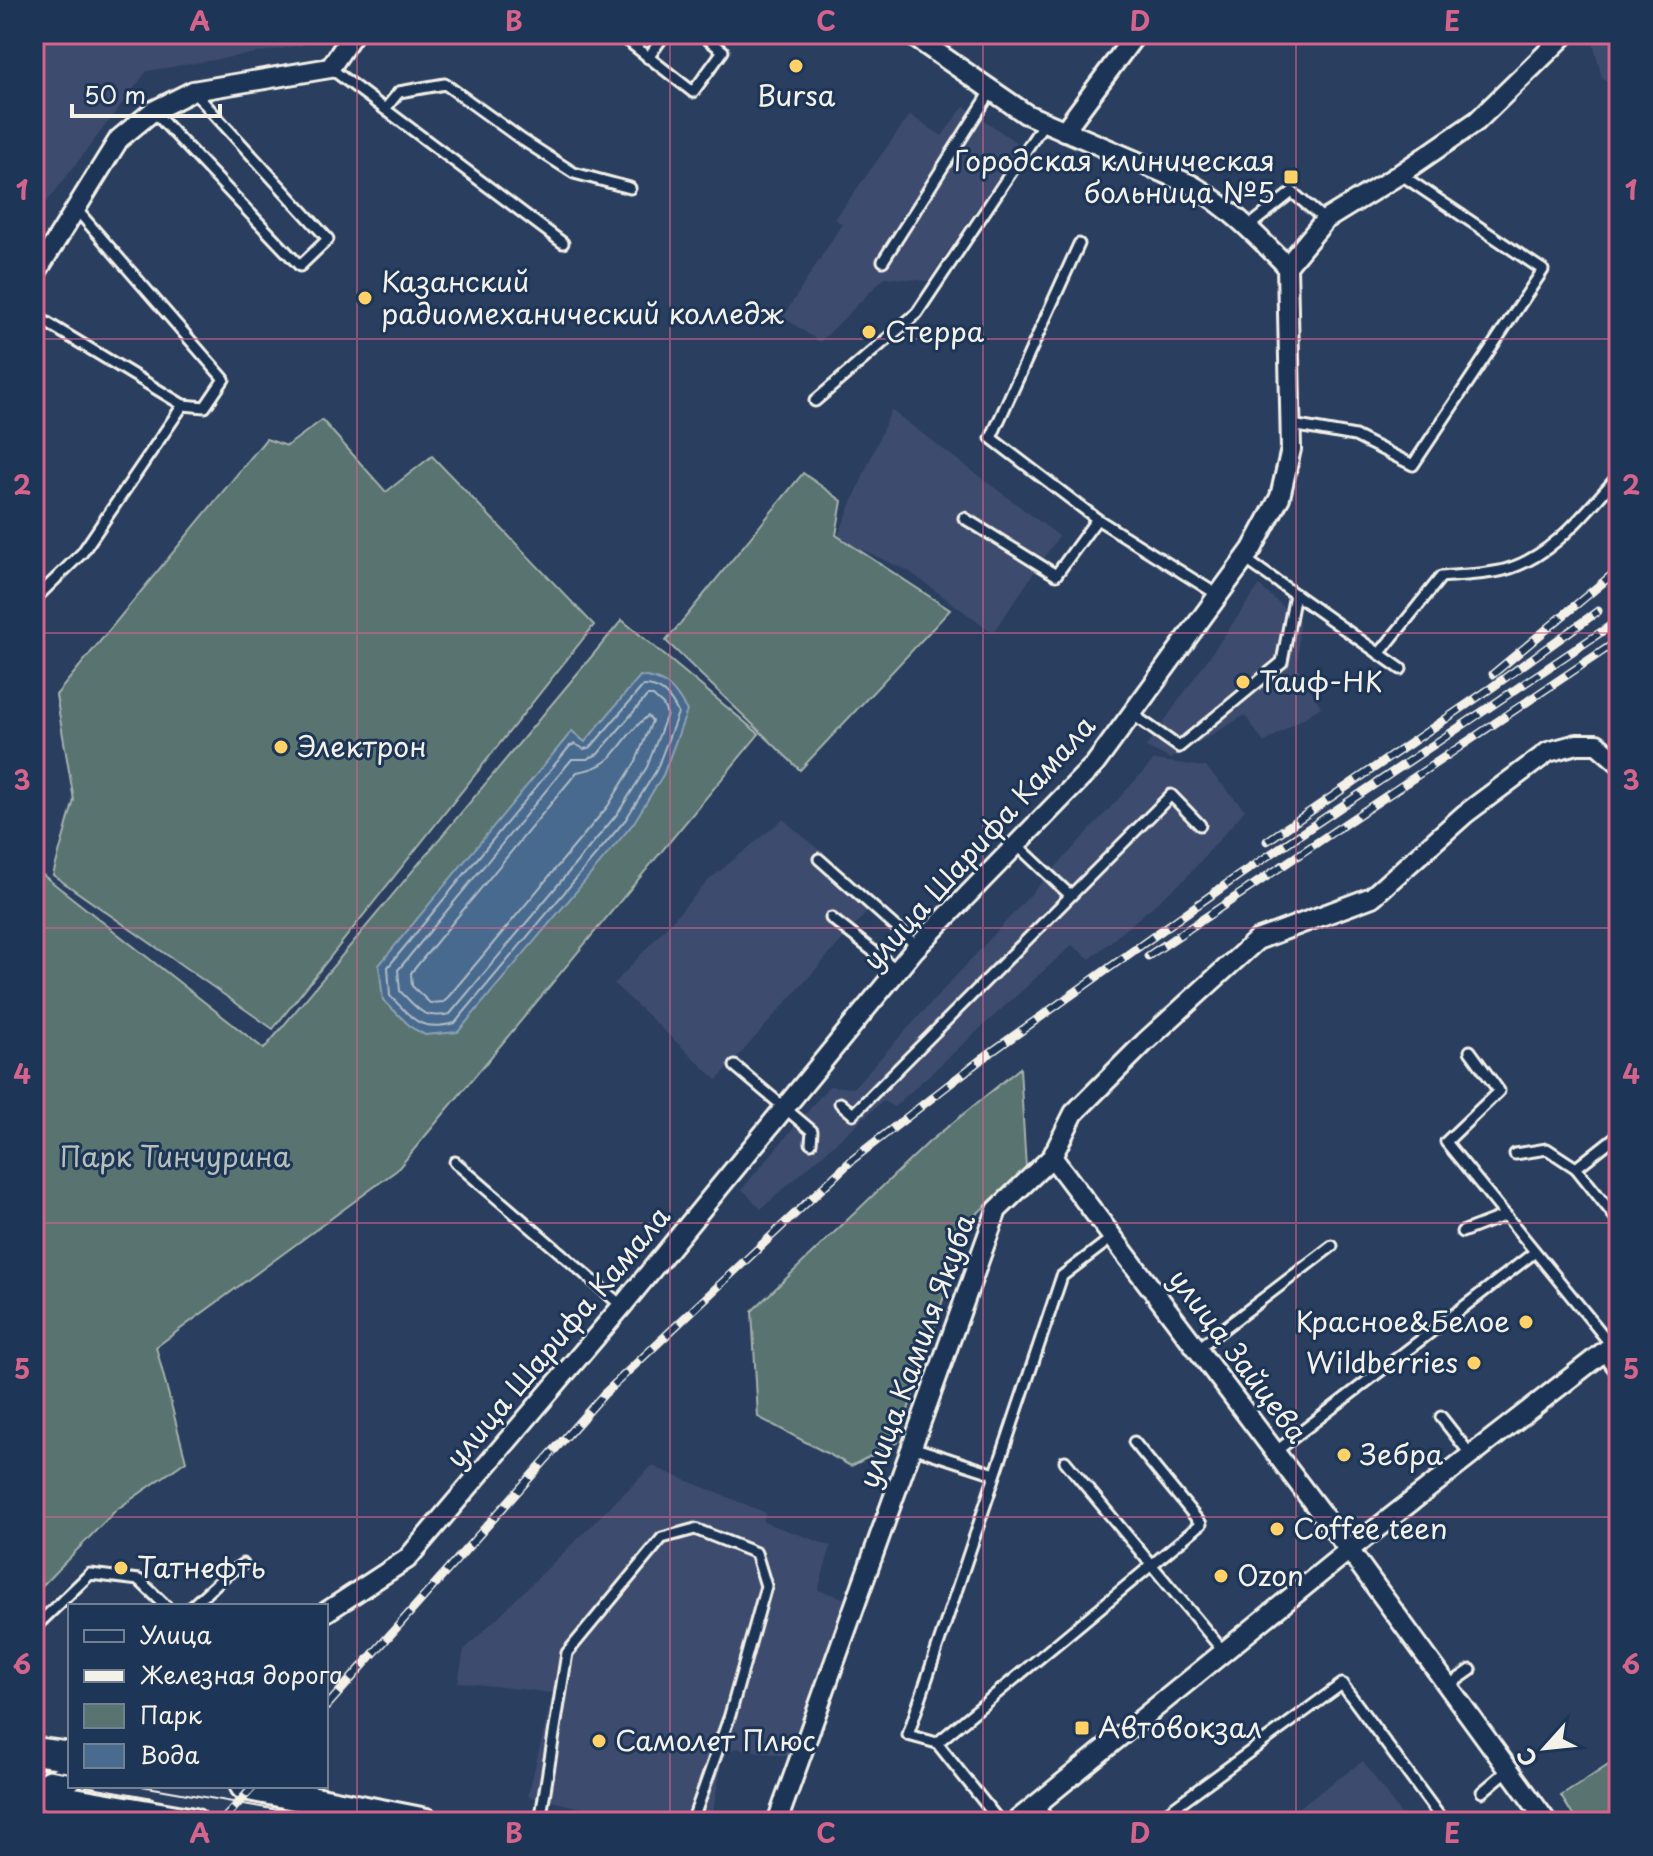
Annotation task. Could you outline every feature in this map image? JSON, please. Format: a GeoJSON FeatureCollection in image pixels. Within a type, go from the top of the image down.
{"type":"FeatureCollection","features":[{"type":"Feature","properties":{"kind":"main road"},"geometry":{"type":"LineString","coordinates":[[34,1751],[68,1756]]}},
{"type":"Feature","properties":{"kind":"main road"},"geometry":{"type":"LineString","coordinates":[[34,1792],[68,1777]]}},
{"type":"Feature","properties":{"kind":"main road"},"geometry":{"type":"LineString","coordinates":[[254,1788],[426,1822]]}},
{"type":"Feature","properties":{"kind":"main road"},"geometry":{"type":"LineString","coordinates":[[34,1792],[194,1822]]}},
{"type":"Feature","properties":{"kind":"street"},"geometry":{"type":"LineString","coordinates":[[34,276],[119,139],[153,111],[193,91],[330,68],[353,34]]}},
{"type":"Feature","properties":{"kind":"street"},"geometry":{"type":"LineString","coordinates":[[910,34],[1044,123],[1192,185],[1233,212],[1287,266],[1325,220],[1477,121],[1566,34]]}},
{"type":"Feature","properties":{"kind":"street"},"geometry":{"type":"LineString","coordinates":[[1064,131],[1136,34]]}},
{"type":"Feature","properties":{"kind":"street","name":"улица Шарифа Камала"},"geometry":{"type":"LineString","coordinates":[[328,1611],[407,1559],[622,1306],[898,970],[1095,764],[1245,559],[1280,497],[1291,449],[1287,266]]}},
{"type":"Feature","properties":{"kind":"street","name":"улица Камиля Якуба"},"geometry":{"type":"LineString","coordinates":[[777,1822],[997,1210],[1052,1157],[1074,1113],[1145,1042],[1257,940],[1372,897],[1465,814],[1548,752],[1577,744],[1597,744],[1619,763]]}},
{"type":"Feature","properties":{"kind":"street","name":"улица Зайцева"},"geometry":{"type":"LineString","coordinates":[[1052,1157],[1349,1550],[1547,1822]]}},
{"type":"Feature","properties":{"kind":"street"},"geometry":{"type":"LineString","coordinates":[[1015,1822],[1349,1550],[1611,1346]]}},
{"type":"Feature","properties":{"kind":"lane"},"geometry":{"type":"LineString","coordinates":[[619,34],[693,92],[723,51],[701,34]]}},
{"type":"Feature","properties":{"kind":"lane"},"geometry":{"type":"LineString","coordinates":[[648,58],[665,34]]}},
{"type":"Feature","properties":{"kind":"lane"},"geometry":{"type":"LineString","coordinates":[[330,68],[563,243]]}},
{"type":"Feature","properties":{"kind":"lane"},"geometry":{"type":"LineString","coordinates":[[385,109],[399,92],[445,84],[574,173],[630,188]]}},
{"type":"Feature","properties":{"kind":"lane"},"geometry":{"type":"LineString","coordinates":[[883,261],[992,90]]}},
{"type":"Feature","properties":{"kind":"lane"},"geometry":{"type":"LineString","coordinates":[[153,111],[300,266],[328,239],[193,91]]}},
{"type":"Feature","properties":{"kind":"lane"},"geometry":{"type":"LineString","coordinates":[[815,401],[917,313],[1044,123]]}},
{"type":"Feature","properties":{"kind":"lane"},"geometry":{"type":"LineString","coordinates":[[1292,425],[1355,436],[1413,465],[1543,270],[1400,174]]}},
{"type":"Feature","properties":{"kind":"lane"},"geometry":{"type":"LineString","coordinates":[[1248,227],[1292,192],[1325,220]]}},
{"type":"Feature","properties":{"kind":"lane"},"geometry":{"type":"LineString","coordinates":[[34,315],[183,405],[205,407],[224,379],[76,209]]}},
{"type":"Feature","properties":{"kind":"lane"},"geometry":{"type":"LineString","coordinates":[[1079,244],[991,438],[1097,519],[1218,595]]}},
{"type":"Feature","properties":{"kind":"lane"},"geometry":{"type":"LineString","coordinates":[[34,600],[82,553],[183,405]]}},
{"type":"Feature","properties":{"kind":"lane"},"geometry":{"type":"LineString","coordinates":[[1379,654],[1441,577],[1503,571],[1522,563],[1562,538],[1619,475]]}},
{"type":"Feature","properties":{"kind":"lane"},"geometry":{"type":"LineString","coordinates":[[964,518],[1056,575],[1097,519]]}},
{"type":"Feature","properties":{"kind":"lane"},"geometry":{"type":"LineString","coordinates":[[1245,559],[1401,669]]}},
{"type":"Feature","properties":{"kind":"lane"},"geometry":{"type":"LineString","coordinates":[[1132,714],[1179,747],[1282,662],[1295,594]]}},
{"type":"Feature","properties":{"kind":"lane"},"geometry":{"type":"LineString","coordinates":[[840,1103],[853,1114],[1171,795],[1200,825]]}},
{"type":"Feature","properties":{"kind":"lane"},"geometry":{"type":"LineString","coordinates":[[1017,845],[1070,895]]}},
{"type":"Feature","properties":{"kind":"lane"},"geometry":{"type":"LineString","coordinates":[[819,859],[918,947]]}},
{"type":"Feature","properties":{"kind":"lane"},"geometry":{"type":"LineString","coordinates":[[831,918],[898,970]]}},
{"type":"Feature","properties":{"kind":"lane"},"geometry":{"type":"LineString","coordinates":[[1470,1051],[1499,1091],[1446,1142],[1611,1346],[1619,1376]]}},
{"type":"Feature","properties":{"kind":"lane"},"geometry":{"type":"LineString","coordinates":[[735,1066],[812,1131],[811,1143]]}},
{"type":"Feature","properties":{"kind":"lane"},"geometry":{"type":"LineString","coordinates":[[1576,1168],[1619,1134]]}},
{"type":"Feature","properties":{"kind":"lane"},"geometry":{"type":"LineString","coordinates":[[1515,1154],[1547,1149],[1576,1168],[1619,1222]]}},
{"type":"Feature","properties":{"kind":"lane"},"geometry":{"type":"LineString","coordinates":[[455,1162],[622,1306]]}},
{"type":"Feature","properties":{"kind":"lane"},"geometry":{"type":"LineString","coordinates":[[1462,1232],[1506,1215]]}},
{"type":"Feature","properties":{"kind":"lane"},"geometry":{"type":"LineString","coordinates":[[1000,1822],[937,1743],[908,1735],[1062,1276],[1113,1237]]}},
{"type":"Feature","properties":{"kind":"lane"},"geometry":{"type":"LineString","coordinates":[[1197,1349],[1332,1246]]}},
{"type":"Feature","properties":{"kind":"lane"},"geometry":{"type":"LineString","coordinates":[[1275,1452],[1535,1252]]}},
{"type":"Feature","properties":{"kind":"lane"},"geometry":{"type":"LineString","coordinates":[[1441,1417],[1471,1455]]}},
{"type":"Feature","properties":{"kind":"lane"},"geometry":{"type":"LineString","coordinates":[[937,1743],[1201,1524],[1134,1442]]}},
{"type":"Feature","properties":{"kind":"lane"},"geometry":{"type":"LineString","coordinates":[[912,1447],[995,1474]]}},
{"type":"Feature","properties":{"kind":"lane"},"geometry":{"type":"LineString","coordinates":[[1065,1461],[1224,1652]]}},
{"type":"Feature","properties":{"kind":"lane"},"geometry":{"type":"LineString","coordinates":[[540,1822],[567,1653],[662,1538],[695,1529],[756,1553],[766,1586],[730,1715],[692,1822]]}},
{"type":"Feature","properties":{"kind":"lane"},"geometry":{"type":"LineString","coordinates":[[194,1604],[243,1564]]}},
{"type":"Feature","properties":{"kind":"lane"},"geometry":{"type":"LineString","coordinates":[[34,1628],[90,1574],[139,1580],[164,1604]]}},
{"type":"Feature","properties":{"kind":"lane"},"geometry":{"type":"LineString","coordinates":[[1448,1686],[1471,1670]]}},
{"type":"Feature","properties":{"kind":"lane"},"geometry":{"type":"LineString","coordinates":[[1154,1822],[1342,1684],[1446,1819]]}},
{"type":"Feature","properties":{"kind":"lane"},"geometry":{"type":"LineString","coordinates":[[1482,1792],[1508,1770]]}},
{"type":"Feature","properties":{"kind":"lane"},"geometry":{"type":"LineString","coordinates":[[1037,1804],[1050,1822]]}},
{"type":"Feature","properties":{"kind":"shaded area"},"geometry":{"type":"Polygon","coordinates":[[[34,34],[311,34],[304,45],[147,71],[47,202],[34,195],[34,34]]]}},
{"type":"Feature","properties":{"kind":"shaded area"},"geometry":{"type":"Polygon","coordinates":[[[1600,34],[1619,34],[1619,92],[1602,78],[1593,42],[1600,34]]]}},
{"type":"Feature","properties":{"kind":"shaded area"},"geometry":{"type":"Polygon","coordinates":[[[964,106],[1020,145],[928,281],[885,277],[820,342],[783,317],[842,224],[835,219],[910,115],[942,136],[964,106]]]}},
{"type":"Feature","properties":{"kind":"shaded area"},"geometry":{"type":"Polygon","coordinates":[[[891,410],[1059,536],[993,633],[910,572],[837,538],[891,410]]]}},
{"type":"Feature","properties":{"kind":"shaded area"},"geometry":{"type":"Polygon","coordinates":[[[1259,586],[1299,620],[1298,668],[1321,707],[1264,743],[1245,715],[1171,759],[1146,747],[1259,586]]]}},
{"type":"Feature","properties":{"kind":"shaded area"},"geometry":{"type":"Polygon","coordinates":[[[1154,760],[1206,767],[1245,810],[1184,880],[1090,959],[1072,945],[894,1107],[883,1101],[761,1209],[742,1189],[829,1086],[853,1088],[1154,760]]]}},
{"type":"Feature","properties":{"kind":"shaded area"},"geometry":{"type":"Polygon","coordinates":[[[783,819],[871,895],[875,903],[717,1080],[614,984],[709,880],[783,819]]]}},
{"type":"Feature","properties":{"kind":"shaded area"},"geometry":{"type":"Polygon","coordinates":[[[652,1466],[766,1513],[763,1522],[831,1546],[818,1590],[844,1598],[791,1757],[736,1748],[723,1755],[711,1822],[643,1822],[528,1796],[553,1693],[458,1682],[464,1650],[652,1466]]]}},
{"type":"Feature","properties":{"kind":"shaded area"},"geometry":{"type":"Polygon","coordinates":[[[1363,1761],[1406,1822],[1278,1822],[1363,1761]]]}},
{"type":"Feature","properties":{"kind":"green space","name":"Электрон"},"geometry":{"type":"Polygon","coordinates":[[[322,420],[386,492],[432,456],[594,625],[273,1029],[53,875],[74,800],[56,695],[266,439],[287,446],[322,420]]]}},
{"type":"Feature","properties":{"kind":"green space"},"geometry":{"type":"Polygon","coordinates":[[[803,473],[842,501],[836,535],[950,610],[800,770],[666,641],[803,473]]]}},
{"type":"Feature","properties":{"kind":"green space","name":"Парк Тинчурина"},"geometry":{"type":"Polygon","coordinates":[[[622,620],[759,734],[397,1170],[156,1347],[186,1461],[116,1510],[34,1594],[34,868],[264,1049],[622,620]]]}},
{"type":"Feature","properties":{"kind":"green space"},"geometry":{"type":"Polygon","coordinates":[[[1020,1068],[1026,1168],[967,1223],[898,1442],[851,1466],[758,1417],[752,1311],[929,1142],[1020,1068]]]}},
{"type":"Feature","properties":{"kind":"green space"},"geometry":{"type":"Polygon","coordinates":[[[1619,1758],[1619,1822],[1577,1822],[1561,1796],[1619,1758]]]}},
{"type":"Feature","properties":{"kind":"water"},"geometry":{"type":"Polygon","coordinates":[[[640,676],[669,686],[687,711],[663,775],[633,824],[458,1032],[425,1035],[412,1028],[383,1000],[379,965],[572,731],[585,742],[640,676]]]}},
{"type":"Feature","properties":{"kind":"tram line"},"geometry":{"type":"LineString","coordinates":[[34,1767],[68,1773]]}},
{"type":"Feature","properties":{"kind":"tram line"},"geometry":{"type":"LineString","coordinates":[[97,1788],[153,1798]]}},
{"type":"Feature","properties":{"kind":"tram line"},"geometry":{"type":"LineString","coordinates":[[153,1788],[346,1822]]}},
{"type":"Feature","properties":{"kind":"railway"},"geometry":{"type":"LineString","coordinates":[[1493,674],[1619,569]]}},
{"type":"Feature","properties":{"kind":"railway"},"geometry":{"type":"LineString","coordinates":[[1267,841],[1598,611]]}},
{"type":"Feature","properties":{"kind":"railway"},"geometry":{"type":"LineString","coordinates":[[328,1705],[604,1394],[852,1160],[983,1058],[1238,876],[1619,620]]}},
{"type":"Feature","properties":{"kind":"railway"},"geometry":{"type":"LineString","coordinates":[[1148,956],[1619,640]]}},
{"type":"Feature","properties":{"kind":"railway"},"geometry":{"type":"LineString","coordinates":[[221,1822],[252,1788]]}},
{"type":"Feature","properties":{"kind":"place","name":"Bursa"},"geometry":{"type":"Point","coordinates":[796,66]}},
{"type":"Feature","properties":{"kind":"place","name":"Городская клиническая больница №5"},"geometry":{"type":"Point","coordinates":[1291,177]}},
{"type":"Feature","properties":{"kind":"place","name":"Казанский радиомеханический колледж"},"geometry":{"type":"Point","coordinates":[365,298]}},
{"type":"Feature","properties":{"kind":"place","name":"Стерра"},"geometry":{"type":"Point","coordinates":[869,332]}},
{"type":"Feature","properties":{"kind":"place","name":"Таиф-НК"},"geometry":{"type":"Point","coordinates":[1243,682]}},
{"type":"Feature","properties":{"kind":"place","name":"Электрон"},"geometry":{"type":"Point","coordinates":[281,747]}},
{"type":"Feature","properties":{"kind":"place","name":"Красное&Белое"},"geometry":{"type":"Point","coordinates":[1526,1322]}},
{"type":"Feature","properties":{"kind":"place","name":"Wildberries"},"geometry":{"type":"Point","coordinates":[1474,1363]}},
{"type":"Feature","properties":{"kind":"place","name":"Зебра"},"geometry":{"type":"Point","coordinates":[1344,1455]}},
{"type":"Feature","properties":{"kind":"place","name":"Coffee teen"},"geometry":{"type":"Point","coordinates":[1277,1529]}},
{"type":"Feature","properties":{"kind":"place","name":"Татнефть"},"geometry":{"type":"Point","coordinates":[121,1568]}},
{"type":"Feature","properties":{"kind":"place","name":"Ozon"},"geometry":{"type":"Point","coordinates":[1221,1576]}},
{"type":"Feature","properties":{"kind":"place","name":"Автовокзал"},"geometry":{"type":"Point","coordinates":[1082,1728]}},
{"type":"Feature","properties":{"kind":"place","name":"Самолет Плюс"},"geometry":{"type":"Point","coordinates":[599,1741]}}]}
